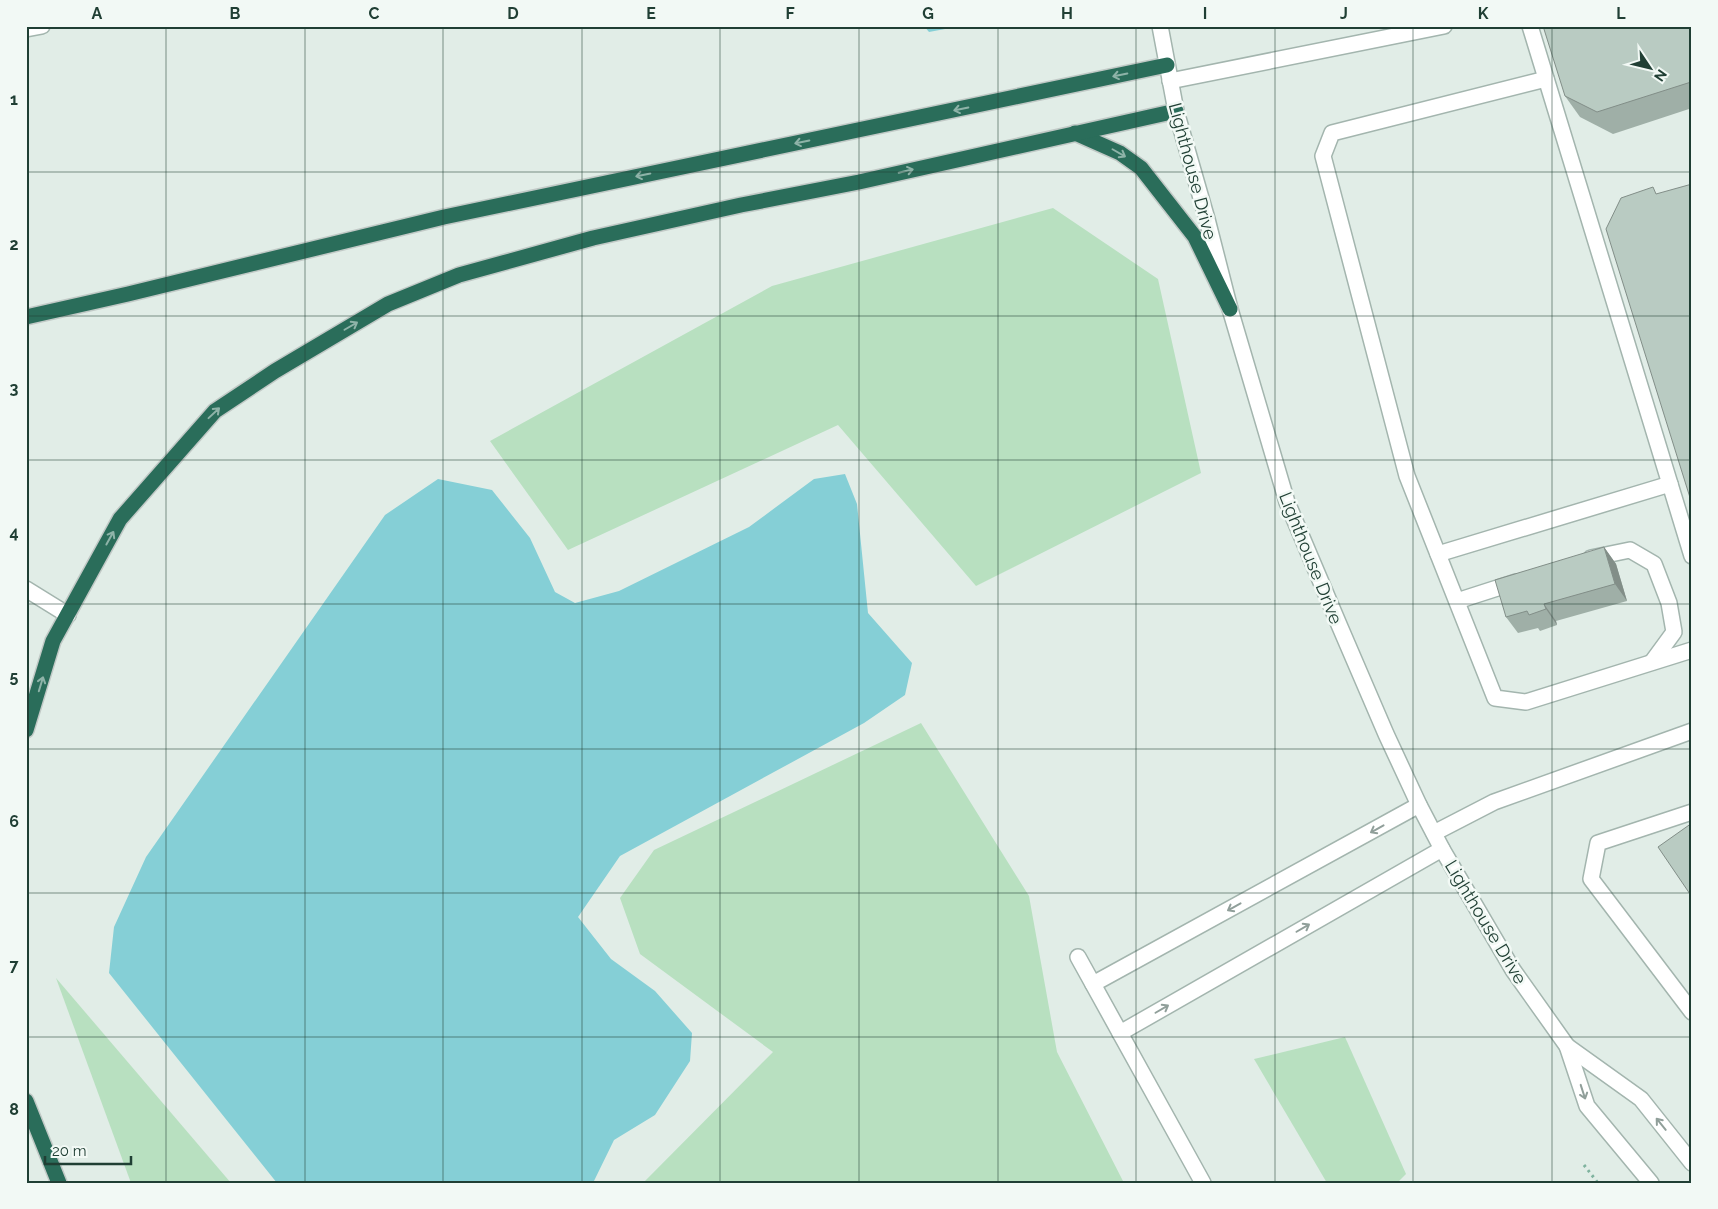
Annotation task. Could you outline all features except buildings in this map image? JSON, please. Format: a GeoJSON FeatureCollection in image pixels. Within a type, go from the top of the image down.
{"type":"FeatureCollection","features":[{"type":"Feature","properties":{"kind":"highway"},"geometry":{"type":"LineString","coordinates":[[26,316],[138,292],[444,217],[1168,65]]}},
{"type":"Feature","properties":{"kind":"highway"},"geometry":{"type":"LineString","coordinates":[[26,730],[53,642],[120,519],[215,411],[275,371],[388,304],[459,275],[593,238],[741,205],[859,182],[1075,132],[1176,111]]}},
{"type":"Feature","properties":{"kind":"highway"},"geometry":{"type":"LineString","coordinates":[[1075,132],[1120,153],[1141,168],[1195,237],[1230,309]]}},
{"type":"Feature","properties":{"kind":"highway"},"geometry":{"type":"LineString","coordinates":[[26,1101],[59,1183]]}},
{"type":"Feature","properties":{"kind":"street"},"geometry":{"type":"LineString","coordinates":[[26,29],[42,26]]}},
{"type":"Feature","properties":{"kind":"street","name":"Lighthouse Drive"},"geometry":{"type":"LineString","coordinates":[[1160,26],[1176,111],[1230,309],[1287,502],[1386,734],[1442,849],[1513,970],[1568,1046],[1641,1099],[1692,1162]]}},
{"type":"Feature","properties":{"kind":"street"},"geometry":{"type":"LineString","coordinates":[[1170,81],[1444,26]]}},
{"type":"Feature","properties":{"kind":"street"},"geometry":{"type":"LineString","coordinates":[[1530,26],[1692,556]]}},
{"type":"Feature","properties":{"kind":"street"},"geometry":{"type":"LineString","coordinates":[[1546,79],[1332,133],[1323,156],[1407,476],[1495,698],[1526,702],[1692,650]]}},
{"type":"Feature","properties":{"kind":"street"},"geometry":{"type":"LineString","coordinates":[[1438,554],[1670,484]]}},
{"type":"Feature","properties":{"kind":"street"},"geometry":{"type":"LineString","coordinates":[[1574,564],[1630,550],[1654,564],[1669,603],[1674,632],[1652,662]]}},
{"type":"Feature","properties":{"kind":"street"},"geometry":{"type":"LineString","coordinates":[[1457,601],[1529,578]]}},
{"type":"Feature","properties":{"kind":"street"},"geometry":{"type":"LineString","coordinates":[[26,589],[68,615]]}},
{"type":"Feature","properties":{"kind":"street"},"geometry":{"type":"LineString","coordinates":[[1434,833],[1494,802],[1692,731]]}},
{"type":"Feature","properties":{"kind":"street"},"geometry":{"type":"LineString","coordinates":[[1093,984],[1420,805]]}},
{"type":"Feature","properties":{"kind":"street"},"geometry":{"type":"LineString","coordinates":[[1692,812],[1598,843],[1591,879],[1692,1012]]}},
{"type":"Feature","properties":{"kind":"street"},"geometry":{"type":"LineString","coordinates":[[1120,1033],[1442,849]]}},
{"type":"Feature","properties":{"kind":"street"},"geometry":{"type":"LineString","coordinates":[[1078,957],[1203,1183]]}},
{"type":"Feature","properties":{"kind":"street","name":"Lighthouse Drive"},"geometry":{"type":"LineString","coordinates":[[1568,1046],[1587,1106],[1651,1183]]}},
{"type":"Feature","properties":{"kind":"path"},"geometry":{"type":"LineString","coordinates":[[1584,1165],[1598,1183]]}},
{"type":"Feature","properties":{"kind":"green space"},"geometry":{"type":"Polygon","coordinates":[[[1053,208],[1158,279],[1201,473],[976,586],[838,425],[568,550],[490,441],[772,286],[1053,208]]]}},
{"type":"Feature","properties":{"kind":"green space"},"geometry":{"type":"Polygon","coordinates":[[[921,723],[1029,896],[1057,1052],[1124,1183],[643,1183],[773,1052],[640,954],[620,898],[654,850],[921,723]]]}},
{"type":"Feature","properties":{"kind":"green space"},"geometry":{"type":"Polygon","coordinates":[[[56,978],[231,1183],[131,1183],[56,978]]]}},
{"type":"Feature","properties":{"kind":"green space"},"geometry":{"type":"Polygon","coordinates":[[[1345,1037],[1406,1174],[1397,1183],[1327,1183],[1254,1059],[1345,1037]]]}},
{"type":"Feature","properties":{"kind":"water"},"geometry":{"type":"Polygon","coordinates":[[[924,26],[961,26],[929,32],[924,26]]]}},
{"type":"Feature","properties":{"kind":"water"},"geometry":{"type":"Polygon","coordinates":[[[845,474],[857,504],[868,613],[912,663],[905,695],[864,723],[620,856],[578,917],[611,959],[655,991],[692,1033],[690,1061],[655,1115],[614,1140],[593,1183],[277,1183],[109,973],[114,927],[146,857],[385,515],[438,479],[492,490],[530,538],[555,592],[575,603],[619,591],[749,527],[814,479],[845,474]]]}}]}
